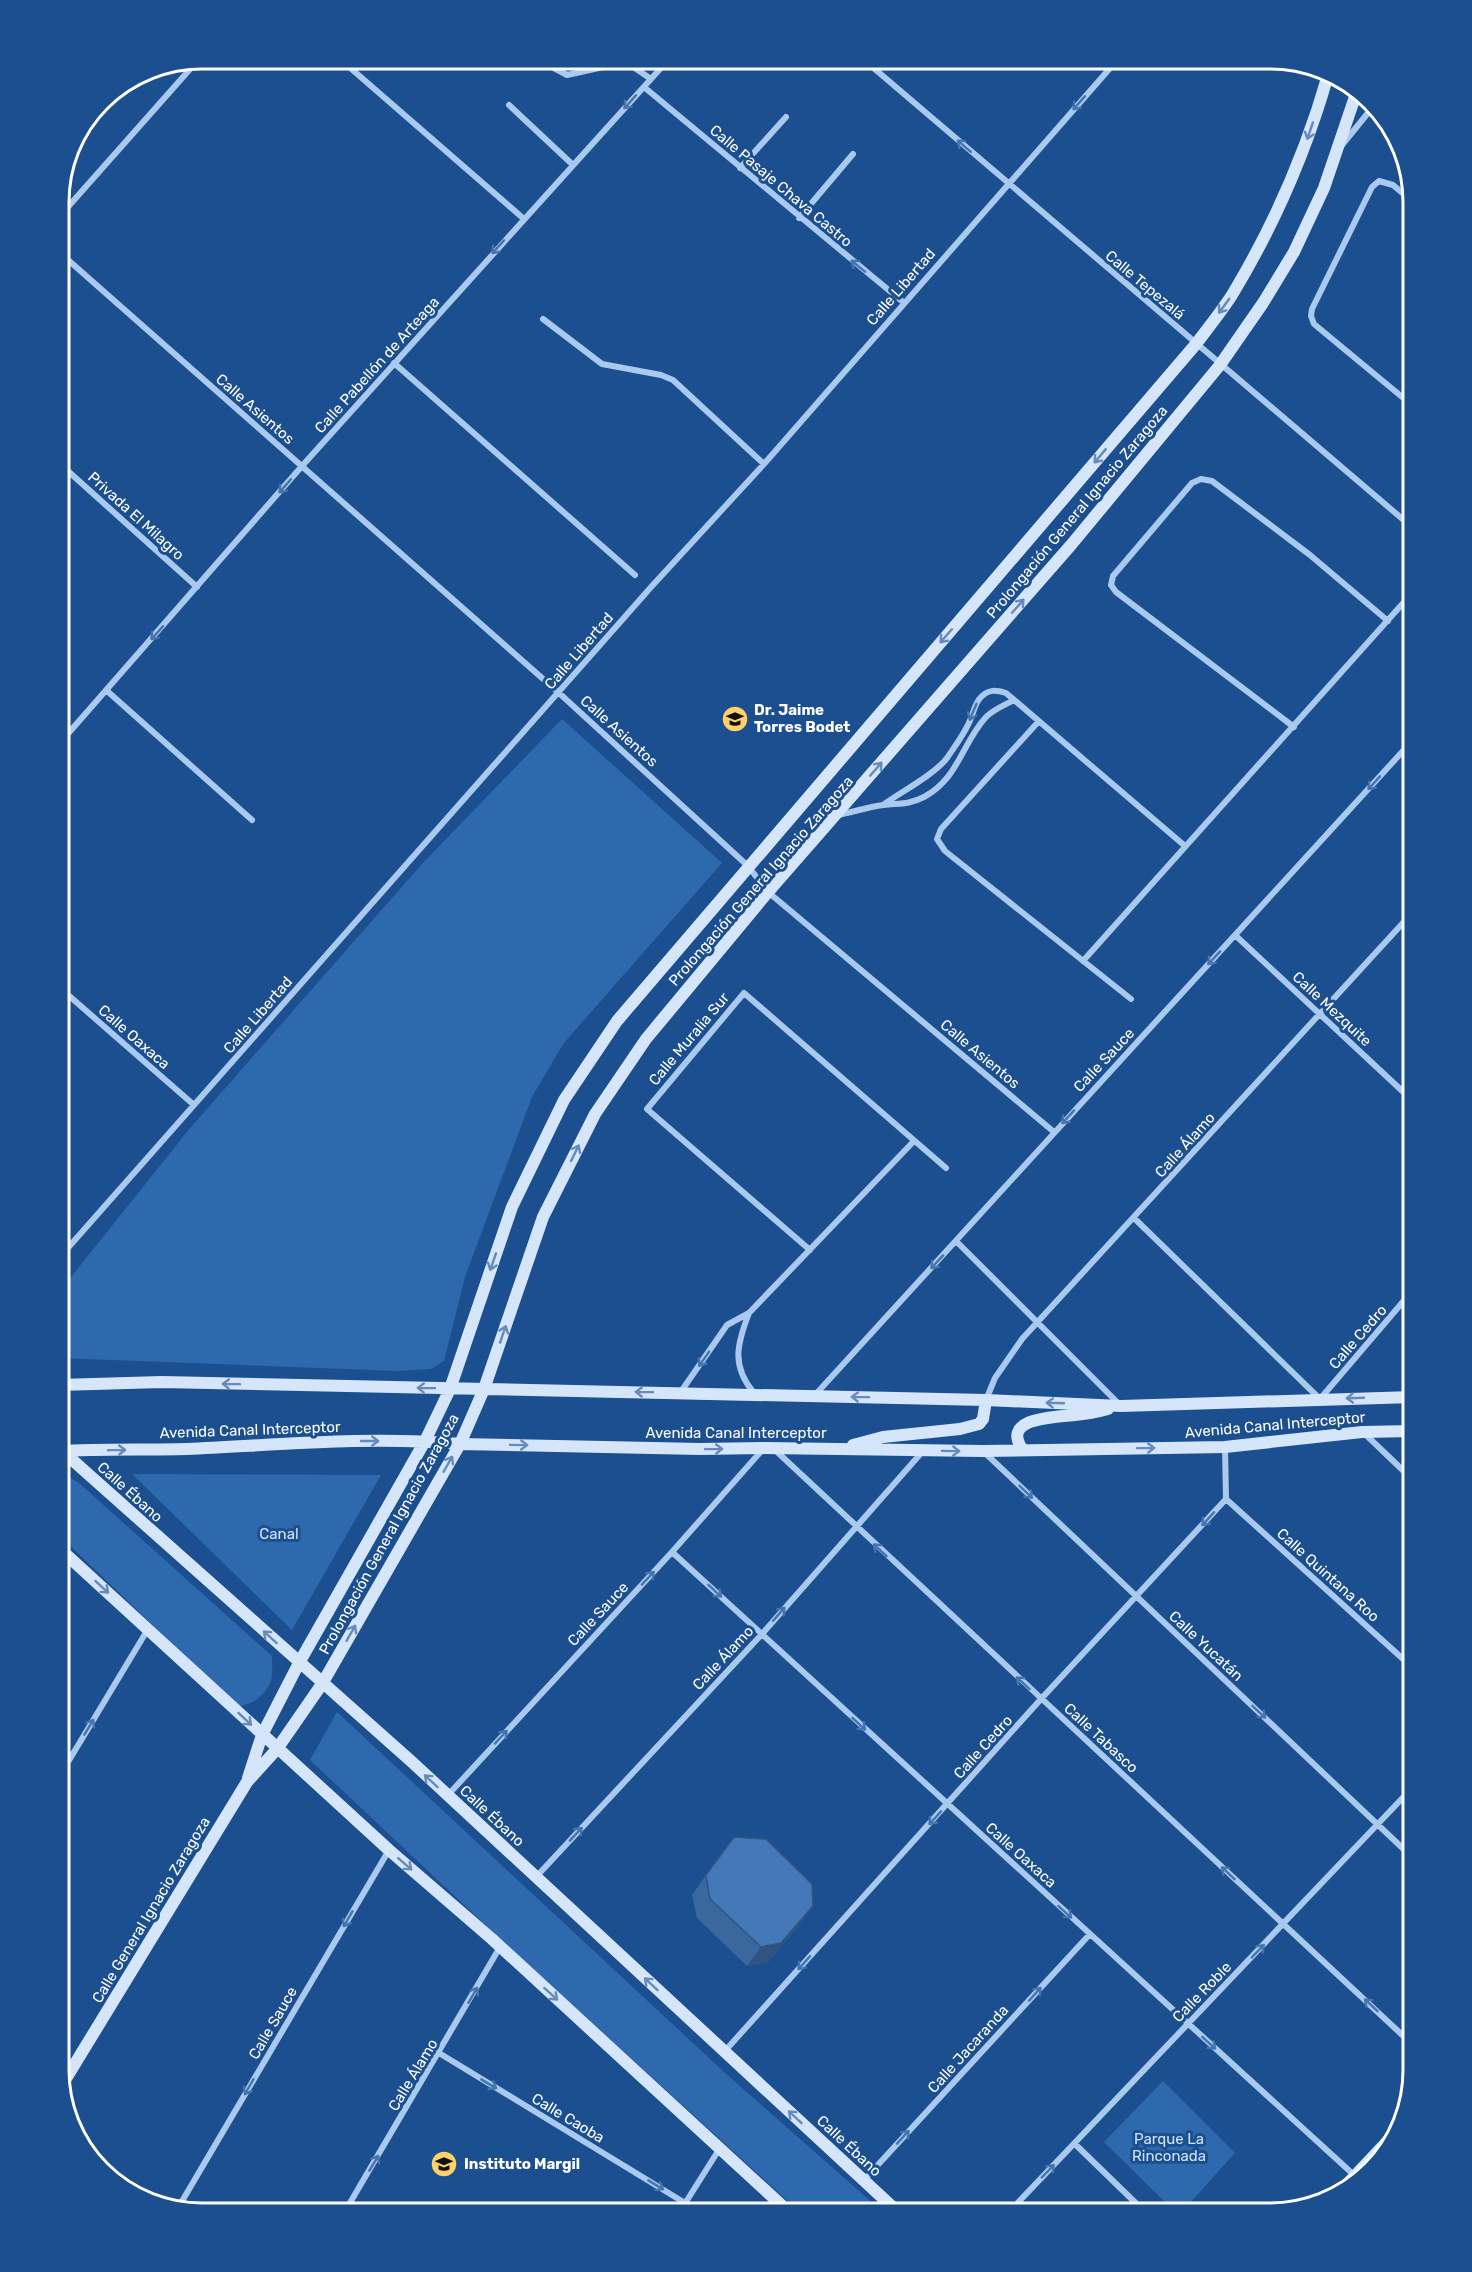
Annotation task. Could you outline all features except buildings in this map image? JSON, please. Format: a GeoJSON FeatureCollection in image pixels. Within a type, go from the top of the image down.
{"type":"FeatureCollection","features":[{"type":"Feature","properties":{"kind":"street"},"geometry":{"type":"LineString","coordinates":[[353,69],[524,219]]}},
{"type":"Feature","properties":{"kind":"street"},"geometry":{"type":"LineString","coordinates":[[556,69],[567,75],[594,69]]}},
{"type":"Feature","properties":{"kind":"street"},"geometry":{"type":"LineString","coordinates":[[636,69],[651,79]]}},
{"type":"Feature","properties":{"kind":"street","name":"Calle Pabellón de Arteaga"},"geometry":{"type":"LineString","coordinates":[[69,733],[302,466],[660,69]]}},
{"type":"Feature","properties":{"kind":"street","name":"Calle Tepezalá"},"geometry":{"type":"LineString","coordinates":[[875,69],[1403,520]]}},
{"type":"Feature","properties":{"kind":"street","name":"Calle Libertad"},"geometry":{"type":"LineString","coordinates":[[69,1247],[558,693],[764,464],[903,302],[1109,69]]}},
{"type":"Feature","properties":{"kind":"street"},"geometry":{"type":"LineString","coordinates":[[69,206],[189,70]]}},
{"type":"Feature","properties":{"kind":"street","name":"Prolongación General Ignacio Zaragoza"},"geometry":{"type":"LineString","coordinates":[[261,1735],[299,1663],[425,1441],[450,1389],[512,1207],[564,1100],[617,1021],[1196,344],[1230,297],[1264,238],[1304,149],[1326,82]]}},
{"type":"Feature","properties":{"kind":"street","name":"Calle Pasaje Chava Castro"},"geometry":{"type":"LineString","coordinates":[[644,87],[903,302]]}},
{"type":"Feature","properties":{"kind":"street","name":"Prolongación General Ignacio Zaragoza"},"geometry":{"type":"LineString","coordinates":[[278,1749],[322,1684],[460,1444],[484,1389],[543,1217],[595,1114],[646,1039],[768,892],[1071,545],[1220,365],[1263,303],[1294,252],[1324,188],[1354,99]]}},
{"type":"Feature","properties":{"kind":"street"},"geometry":{"type":"LineString","coordinates":[[509,105],[573,165]]}},
{"type":"Feature","properties":{"kind":"street"},"geometry":{"type":"LineString","coordinates":[[1336,153],[1368,112]]}},
{"type":"Feature","properties":{"kind":"street"},"geometry":{"type":"LineString","coordinates":[[740,168],[786,117]]}},
{"type":"Feature","properties":{"kind":"street"},"geometry":{"type":"LineString","coordinates":[[799,218],[853,154]]}},
{"type":"Feature","properties":{"kind":"street"},"geometry":{"type":"LineString","coordinates":[[1402,193],[1393,185],[1379,181],[1372,187],[1312,309],[1311,316],[1314,324],[1403,398]]}},
{"type":"Feature","properties":{"kind":"street","name":"Calle Asientos"},"geometry":{"type":"LineString","coordinates":[[69,261],[558,693],[748,866],[768,892],[1054,1132]]}},
{"type":"Feature","properties":{"kind":"street"},"geometry":{"type":"LineString","coordinates":[[543,319],[602,364],[661,375],[673,380],[764,464]]}},
{"type":"Feature","properties":{"kind":"street"},"geometry":{"type":"LineString","coordinates":[[394,363],[635,575]]}},
{"type":"Feature","properties":{"kind":"street","name":"Privada El Milagro"},"geometry":{"type":"LineString","coordinates":[[69,472],[197,587]]}},
{"type":"Feature","properties":{"kind":"street"},"geometry":{"type":"LineString","coordinates":[[1294,727],[1116,592],[1111,585],[1113,576],[1192,483],[1201,479],[1212,481],[1310,555],[1388,621]]}},
{"type":"Feature","properties":{"kind":"street"},"geometry":{"type":"LineString","coordinates":[[1083,961],[1403,604]]}},
{"type":"Feature","properties":{"kind":"street"},"geometry":{"type":"LineString","coordinates":[[106,690],[252,820]]}},
{"type":"Feature","properties":{"kind":"street"},"geometry":{"type":"LineString","coordinates":[[884,805],[913,783],[932,773],[945,760],[968,725],[980,698],[996,690],[1006,693],[1185,846]]}},
{"type":"Feature","properties":{"kind":"street"},"geometry":{"type":"LineString","coordinates":[[836,816],[884,805],[906,805],[924,797],[939,787],[956,769],[986,717],[1014,700]]}},
{"type":"Feature","properties":{"kind":"street"},"geometry":{"type":"LineString","coordinates":[[1039,722],[941,829],[937,839],[945,851],[1131,999]]}},
{"type":"Feature","properties":{"kind":"street","name":"Calle Sauce"},"geometry":{"type":"LineString","coordinates":[[814,1396],[1403,751]]}},
{"type":"Feature","properties":{"kind":"street","name":"Calle Álamo"},"geometry":{"type":"LineString","coordinates":[[986,1400],[995,1378],[1010,1355],[1037,1323],[1403,923]]}},
{"type":"Feature","properties":{"kind":"street","name":"Calle Mezquite"},"geometry":{"type":"LineString","coordinates":[[1235,935],[1403,1092]]}},
{"type":"Feature","properties":{"kind":"street","name":"Calle Muralia Sur"},"geometry":{"type":"LineString","coordinates":[[810,1250],[647,1109],[744,993],[946,1168]]}},
{"type":"Feature","properties":{"kind":"street","name":"Calle Oaxaca"},"geometry":{"type":"LineString","coordinates":[[69,996],[194,1105]]}},
{"type":"Feature","properties":{"kind":"street"},"geometry":{"type":"LineString","coordinates":[[680,1393],[727,1325],[749,1313],[914,1141]]}},
{"type":"Feature","properties":{"kind":"street"},"geometry":{"type":"LineString","coordinates":[[1134,1218],[1320,1399]]}},
{"type":"Feature","properties":{"kind":"street"},"geometry":{"type":"LineString","coordinates":[[956,1241],[1121,1406]]}},
{"type":"Feature","properties":{"kind":"street","name":"Calle Cedro"},"geometry":{"type":"LineString","coordinates":[[1320,1399],[1403,1302]]}},
{"type":"Feature","properties":{"kind":"street"},"geometry":{"type":"LineString","coordinates":[[749,1313],[738,1345],[738,1358],[740,1372],[755,1395]]}},
{"type":"Feature","properties":{"kind":"street","name":"Avenida Canal Interceptor"},"geometry":{"type":"LineString","coordinates":[[69,1384],[162,1382],[986,1400],[1121,1406],[1403,1397]]}},
{"type":"Feature","properties":{"kind":"street"},"geometry":{"type":"LineString","coordinates":[[837,1449],[883,1437],[960,1429],[979,1424],[983,1419],[986,1400]]}},
{"type":"Feature","properties":{"kind":"street"},"geometry":{"type":"LineString","coordinates":[[1023,1450],[1018,1443],[1017,1433],[1025,1423],[1036,1419],[1094,1413],[1121,1406]]}},
{"type":"Feature","properties":{"kind":"street","name":"Avenida Canal Interceptor"},"geometry":{"type":"LineString","coordinates":[[69,1450],[186,1449],[319,1441],[425,1441],[460,1444],[699,1449],[984,1451],[1225,1447],[1362,1432],[1403,1431]]}},
{"type":"Feature","properties":{"kind":"street"},"geometry":{"type":"LineString","coordinates":[[1362,1432],[1403,1471]]}},
{"type":"Feature","properties":{"kind":"street"},"geometry":{"type":"LineString","coordinates":[[1225,1447],[1226,1499]]}},
{"type":"Feature","properties":{"kind":"street","name":"Calle Sauce"},"geometry":{"type":"LineString","coordinates":[[447,1796],[769,1448]]}},
{"type":"Feature","properties":{"kind":"street","name":"Calle Tabasco"},"geometry":{"type":"LineString","coordinates":[[769,1448],[1403,2036]]}},
{"type":"Feature","properties":{"kind":"street","name":"Calle Álamo"},"geometry":{"type":"LineString","coordinates":[[536,1877],[762,1634],[924,1450]]}},
{"type":"Feature","properties":{"kind":"street","name":"Calle Yucatán"},"geometry":{"type":"LineString","coordinates":[[984,1451],[1136,1598],[1403,1848]]}},
{"type":"Feature","properties":{"kind":"street","name":"Calle Ébano"},"geometry":{"type":"LineString","coordinates":[[69,1458],[447,1796],[888,2203]]}},
{"type":"Feature","properties":{"kind":"street","name":"Calle Cedro"},"geometry":{"type":"LineString","coordinates":[[724,2052],[1041,1699],[1226,1499]]}},
{"type":"Feature","properties":{"kind":"street","name":"Calle Quintana Roo"},"geometry":{"type":"LineString","coordinates":[[1226,1499],[1403,1659]]}},
{"type":"Feature","properties":{"kind":"street","name":"Calle Oaxaca"},"geometry":{"type":"LineString","coordinates":[[672,1552],[1353,2174]]}},
{"type":"Feature","properties":{"kind":"street"},"geometry":{"type":"LineString","coordinates":[[69,1557],[261,1735],[500,1947],[779,2203]]}},
{"type":"Feature","properties":{"kind":"street"},"geometry":{"type":"LineString","coordinates":[[69,1759],[148,1629]]}},
{"type":"Feature","properties":{"kind":"street","name":"Calle General Ignacio Zaragoza"},"geometry":{"type":"LineString","coordinates":[[247,1782],[261,1735]]}},
{"type":"Feature","properties":{"kind":"street","name":"Calle General Ignacio Zaragoza"},"geometry":{"type":"LineString","coordinates":[[69,2073],[247,1782],[278,1749]]}},
{"type":"Feature","properties":{"kind":"street","name":"Calle Roble"},"geometry":{"type":"LineString","coordinates":[[1018,2203],[1403,1797]]}},
{"type":"Feature","properties":{"kind":"street","name":"Calle Sauce"},"geometry":{"type":"LineString","coordinates":[[182,2201],[389,1850]]}},
{"type":"Feature","properties":{"kind":"street","name":"Calle Jacaranda"},"geometry":{"type":"LineString","coordinates":[[864,2181],[1090,1934]]}},
{"type":"Feature","properties":{"kind":"street","name":"Calle Álamo"},"geometry":{"type":"LineString","coordinates":[[350,2203],[500,1947]]}},
{"type":"Feature","properties":{"kind":"street","name":"Calle Caoba"},"geometry":{"type":"LineString","coordinates":[[439,2054],[685,2203]]}},
{"type":"Feature","properties":{"kind":"street"},"geometry":{"type":"LineString","coordinates":[[1075,2144],[1136,2203]]}},
{"type":"Feature","properties":{"kind":"street"},"geometry":{"type":"LineString","coordinates":[[685,2203],[720,2148]]}},
{"type":"Feature","properties":{"kind":"green space"},"geometry":{"type":"Polygon","coordinates":[[[562,719],[722,863],[563,1044],[532,1097],[465,1277],[444,1361],[431,1369],[397,1371],[69,1358],[69,1280],[191,1127],[421,865],[562,719]]]}},
{"type":"Feature","properties":{"kind":"green space","name":"Canal"},"geometry":{"type":"Polygon","coordinates":[[[132,1474],[381,1475],[292,1630],[132,1474]]]}},
{"type":"Feature","properties":{"kind":"green space"},"geometry":{"type":"Polygon","coordinates":[[[69,1477],[79,1483],[272,1656],[269,1686],[253,1702],[237,1706],[69,1545],[69,1477]]]}},
{"type":"Feature","properties":{"kind":"green space"},"geometry":{"type":"Polygon","coordinates":[[[337,1712],[723,2071],[873,2203],[790,2203],[510,1948],[310,1760],[337,1712]]]}},
{"type":"Feature","properties":{"kind":"green space","name":"Parque La Rinconada"},"geometry":{"type":"Polygon","coordinates":[[[1163,2081],[1235,2153],[1190,2203],[1166,2203],[1104,2142],[1163,2081]]]}},
{"type":"Feature","properties":{"kind":"place","name":"Dr. Jaime Torres Bodet"},"geometry":{"type":"Point","coordinates":[735,719]}},
{"type":"Feature","properties":{"kind":"place","name":"Instituto Margil"},"geometry":{"type":"Point","coordinates":[444,2164]}}]}
